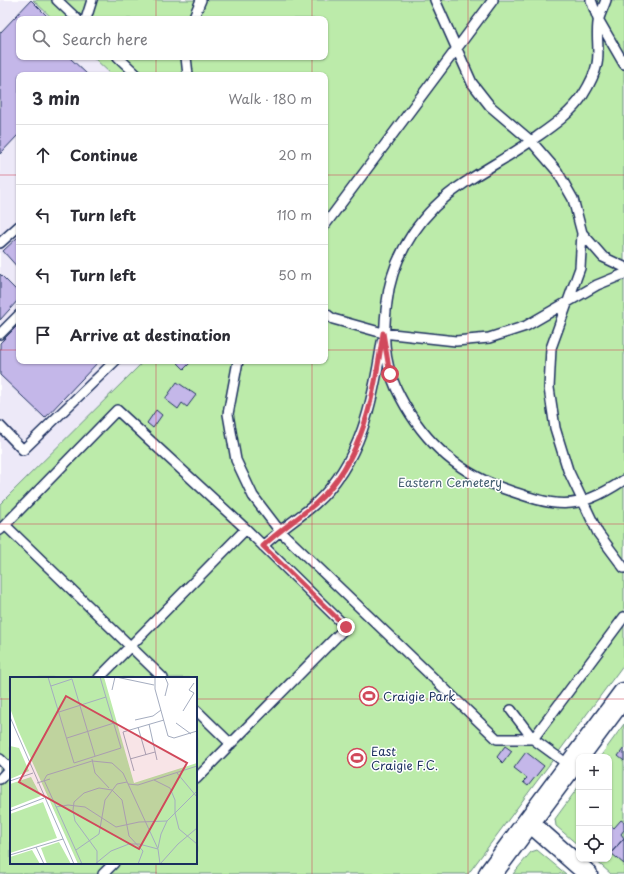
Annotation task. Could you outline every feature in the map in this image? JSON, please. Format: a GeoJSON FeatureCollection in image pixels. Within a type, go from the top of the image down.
{"type":"FeatureCollection","features":[{"type":"Feature","properties":{"kind":"street"},"geometry":{"type":"LineString","coordinates":[[490,874],[624,694]]}},
{"type":"Feature","properties":{"kind":"street"},"geometry":{"type":"LineString","coordinates":[[530,822],[588,874]]}},
{"type":"Feature","properties":{"kind":"lane"},"geometry":{"type":"LineString","coordinates":[[57,0],[75,16]]}},
{"type":"Feature","properties":{"kind":"lane"},"geometry":{"type":"LineString","coordinates":[[87,16],[92,0]]}},
{"type":"Feature","properties":{"kind":"lane"},"geometry":{"type":"LineString","coordinates":[[193,16],[201,0]]}},
{"type":"Feature","properties":{"kind":"lane"},"geometry":{"type":"LineString","coordinates":[[435,0],[472,82],[490,106],[531,141],[557,171],[574,199],[582,233],[580,268],[551,348],[549,388],[557,435],[568,470],[598,533],[624,568]]}},
{"type":"Feature","properties":{"kind":"lane"},"geometry":{"type":"LineString","coordinates":[[328,221],[494,0]]}},
{"type":"Feature","properties":{"kind":"lane"},"geometry":{"type":"LineString","coordinates":[[591,0],[598,19],[624,64]]}},
{"type":"Feature","properties":{"kind":"lane"},"geometry":{"type":"LineString","coordinates":[[263,546],[279,530],[315,504],[339,477],[360,439],[376,385],[388,290],[403,248],[429,212],[462,184],[531,141],[561,119],[582,96],[597,64],[598,19],[606,0]]}},
{"type":"Feature","properties":{"kind":"lane"},"geometry":{"type":"LineString","coordinates":[[121,60],[134,72]]}},
{"type":"Feature","properties":{"kind":"lane"},"geometry":{"type":"LineString","coordinates":[[186,60],[188,72]]}},
{"type":"Feature","properties":{"kind":"lane"},"geometry":{"type":"LineString","coordinates":[[0,243],[16,229]]}},
{"type":"Feature","properties":{"kind":"lane"},"geometry":{"type":"LineString","coordinates":[[582,233],[603,257],[624,267]]}},
{"type":"Feature","properties":{"kind":"lane"},"geometry":{"type":"LineString","coordinates":[[328,315],[333,319],[383,333],[456,341],[490,338],[526,326],[597,285],[624,274]]}},
{"type":"Feature","properties":{"kind":"lane"},"geometry":{"type":"LineString","coordinates":[[0,334],[16,318]]}},
{"type":"Feature","properties":{"kind":"lane"},"geometry":{"type":"LineString","coordinates":[[383,333],[390,374],[406,409],[429,440],[454,464],[483,480],[537,500],[561,505],[582,502],[624,480]]}},
{"type":"Feature","properties":{"kind":"lane"},"geometry":{"type":"LineString","coordinates":[[0,426],[23,450],[112,364]]}},
{"type":"Feature","properties":{"kind":"lane"},"geometry":{"type":"LineString","coordinates":[[237,364],[228,414],[236,460],[253,496],[279,530],[497,739],[533,739]]}},
{"type":"Feature","properties":{"kind":"lane"},"geometry":{"type":"LineString","coordinates":[[162,677],[2,527],[117,410],[246,529],[346,627],[197,778]]}},
{"type":"Feature","properties":{"kind":"lane"},"geometry":{"type":"LineString","coordinates":[[100,677],[246,529]]}},
{"type":"Feature","properties":{"kind":"lane"},"geometry":{"type":"LineString","coordinates":[[533,739],[624,617]]}},
{"type":"Feature","properties":{"kind":"lane"},"geometry":{"type":"LineString","coordinates":[[511,710],[533,739],[571,766]]}},
{"type":"Feature","properties":{"kind":"lane"},"geometry":{"type":"LineString","coordinates":[[197,711],[231,744]]}},
{"type":"Feature","properties":{"kind":"lane"},"geometry":{"type":"LineString","coordinates":[[0,759],[10,768]]}},
{"type":"Feature","properties":{"kind":"lane"},"geometry":{"type":"LineString","coordinates":[[0,779],[10,770]]}},
{"type":"Feature","properties":{"kind":"lane"},"geometry":{"type":"LineString","coordinates":[[103,874],[110,864]]}},
{"type":"Feature","properties":{"kind":"shaded area"},"geometry":{"type":"Polygon","coordinates":[[[0,0],[33,0],[50,16],[16,16],[16,60],[96,60],[109,72],[16,72],[16,364],[141,364],[0,504],[0,0]]]}},
{"type":"Feature","properties":{"kind":"green space","name":"Eastern Cemetery"},"geometry":{"type":"Polygon","coordinates":[[[33,0],[624,0],[624,664],[468,874],[0,874],[0,504],[141,364],[328,364],[328,72],[109,72],[96,60],[328,60],[328,16],[50,16],[33,0]]]}},
{"type":"Feature","properties":{"kind":"green space"},"geometry":{"type":"Polygon","coordinates":[[[624,724],[624,874],[611,874],[597,862],[612,862],[612,754],[602,754],[624,724]]]}},
{"type":"Feature","properties":{"kind":"green space"},"geometry":{"type":"Polygon","coordinates":[[[576,790],[576,843],[556,826],[555,819],[576,790]]]}},
{"type":"Feature","properties":{"kind":"green space"},"geometry":{"type":"Polygon","coordinates":[[[537,850],[566,874],[513,874],[531,852],[537,850]]]}},
{"type":"Feature","properties":{"kind":"building"},"geometry":{"type":"Polygon","coordinates":[[[31,0],[47,16],[16,16],[16,60],[72,60],[85,72],[16,72],[16,137],[0,154],[0,33],[31,0]]]}},
{"type":"Feature","properties":{"kind":"building"},"geometry":{"type":"Polygon","coordinates":[[[16,239],[16,266],[3,251],[16,239]]]}},
{"type":"Feature","properties":{"kind":"building"},"geometry":{"type":"Polygon","coordinates":[[[0,274],[16,290],[16,302],[0,320],[0,274]]]}},
{"type":"Feature","properties":{"kind":"building"},"geometry":{"type":"Polygon","coordinates":[[[16,327],[16,364],[96,364],[45,418],[0,375],[0,343],[16,327]]]}},
{"type":"Feature","properties":{"kind":"building"},"geometry":{"type":"Polygon","coordinates":[[[179,364],[189,364],[184,369],[179,364]]]}},
{"type":"Feature","properties":{"kind":"building"},"geometry":{"type":"Polygon","coordinates":[[[177,382],[196,395],[187,407],[182,403],[178,409],[165,399],[177,382]]]}},
{"type":"Feature","properties":{"kind":"building"},"geometry":{"type":"Polygon","coordinates":[[[156,410],[162,415],[153,428],[147,423],[156,410]]]}},
{"type":"Feature","properties":{"kind":"building"},"geometry":{"type":"Polygon","coordinates":[[[505,746],[512,751],[503,763],[497,757],[505,746]]]}},
{"type":"Feature","properties":{"kind":"building"},"geometry":{"type":"Polygon","coordinates":[[[624,748],[624,761],[618,756],[624,748]]]}},
{"type":"Feature","properties":{"kind":"building"},"geometry":{"type":"Polygon","coordinates":[[[526,752],[544,766],[528,786],[523,782],[527,778],[514,768],[526,752]]]}},
{"type":"Feature","properties":{"kind":"building"},"geometry":{"type":"Polygon","coordinates":[[[621,820],[624,822],[624,830],[621,834],[624,838],[612,852],[612,826],[614,828],[621,820]]]}},
{"type":"Feature","properties":{"kind":"building"},"geometry":{"type":"Polygon","coordinates":[[[624,838],[624,864],[612,854],[612,852],[624,838]]]}},
{"type":"Feature","properties":{"kind":"place","name":"Craigie Park"},"geometry":{"type":"Point","coordinates":[369,696]}},
{"type":"Feature","properties":{"kind":"place","name":"East Craigie F.C."},"geometry":{"type":"Point","coordinates":[357,758]}},
{"type":"Feature","properties":{"kind":"route"},"geometry":{"type":"LineString","coordinates":[[346,627],[263,546],[279,530],[315,504],[339,477],[360,439],[376,385],[383,333],[390,374]]}}]}
